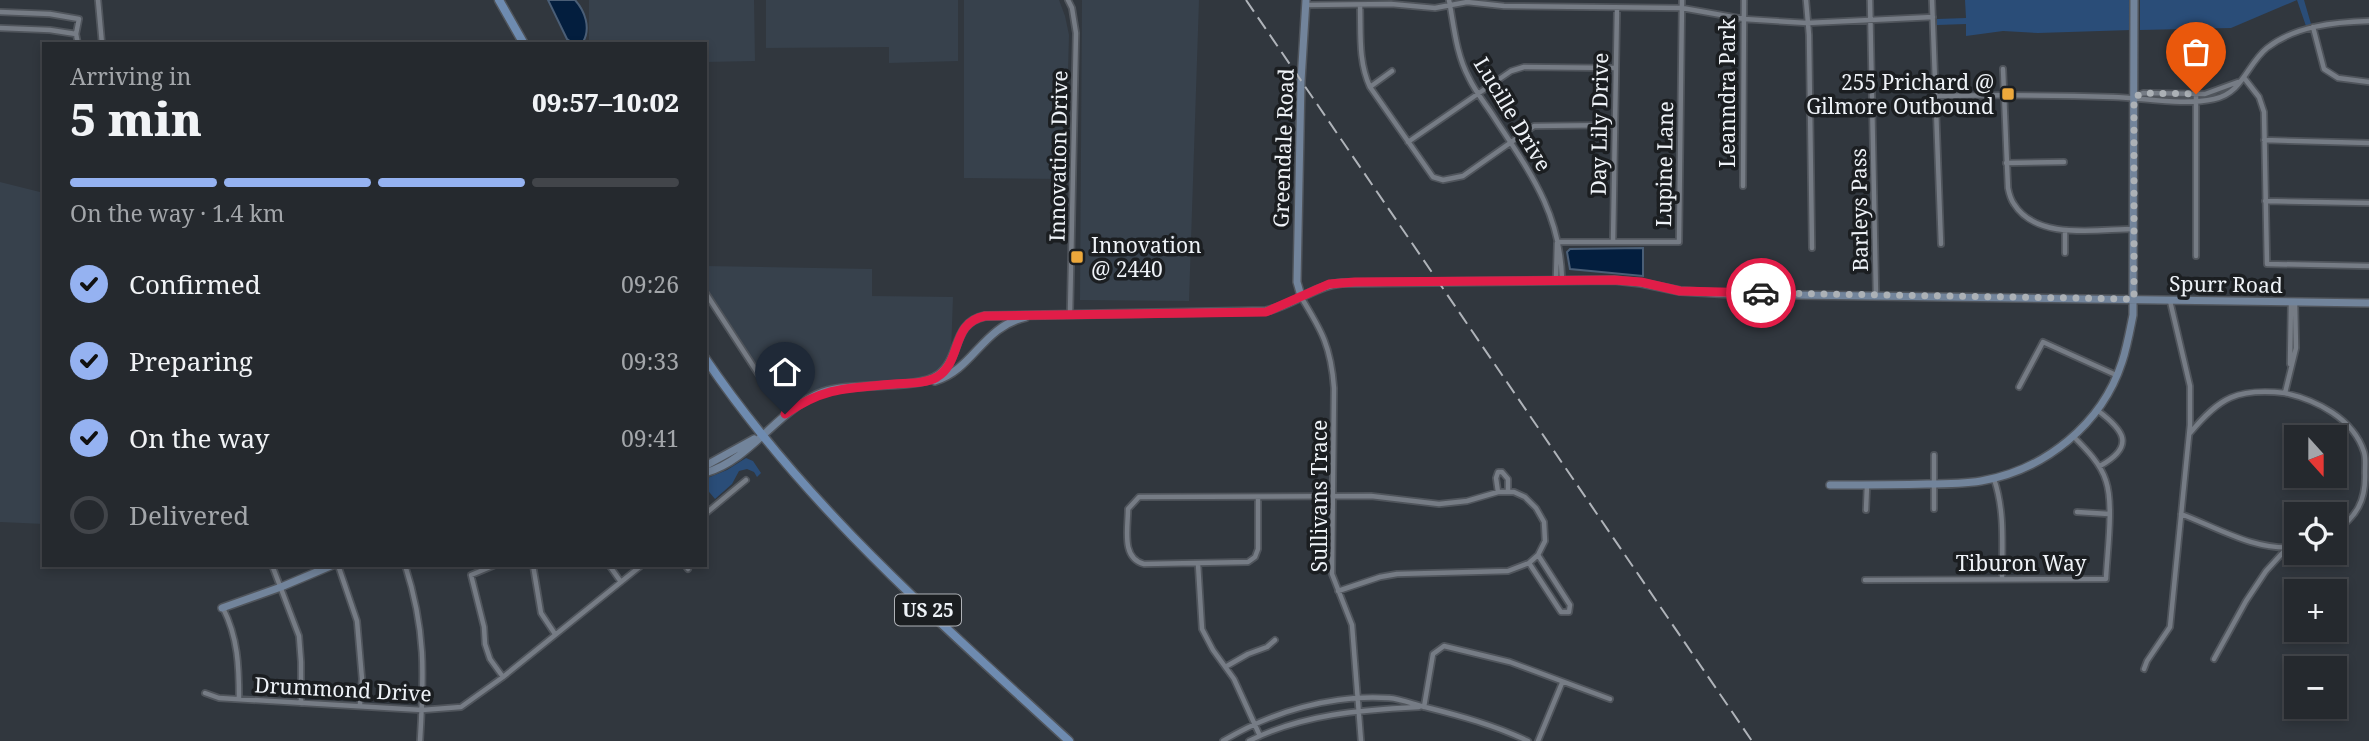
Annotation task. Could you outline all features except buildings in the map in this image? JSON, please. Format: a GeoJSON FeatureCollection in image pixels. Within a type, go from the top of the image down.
{"type":"FeatureCollection","features":[{"type":"Feature","properties":{"kind":"main road"},"geometry":{"type":"LineString","coordinates":[[499,0],[523,42]]}},
{"type":"Feature","properties":{"kind":"main road","name":"US 25"},"geometry":{"type":"LineString","coordinates":[[707,362],[761,436],[859,546],[1069,741]]}},
{"type":"Feature","properties":{"kind":"street"},"geometry":{"type":"LineString","coordinates":[[98,0],[102,42]]}},
{"type":"Feature","properties":{"kind":"street","name":"Innovation Drive"},"geometry":{"type":"LineString","coordinates":[[1069,0],[1076,45],[1070,313]]}},
{"type":"Feature","properties":{"kind":"street"},"geometry":{"type":"LineString","coordinates":[[1682,0],[1682,8]]}},
{"type":"Feature","properties":{"kind":"street","name":"Leanndra Park"},"geometry":{"type":"LineString","coordinates":[[1743,186],[1744,0]]}},
{"type":"Feature","properties":{"kind":"street"},"geometry":{"type":"LineString","coordinates":[[1806,0],[1809,35],[1812,248]]}},
{"type":"Feature","properties":{"kind":"street","name":"Barleys Pass"},"geometry":{"type":"LineString","coordinates":[[1870,0],[1876,295]]}},
{"type":"Feature","properties":{"kind":"street"},"geometry":{"type":"LineString","coordinates":[[1933,0],[1941,244]]}},
{"type":"Feature","properties":{"kind":"street"},"geometry":{"type":"LineString","coordinates":[[1830,485],[1934,484],[1994,479],[2027,466],[2061,447],[2074,437],[2096,410],[2116,375],[2133,315],[2134,0]]}},
{"type":"Feature","properties":{"kind":"street"},"geometry":{"type":"LineString","coordinates":[[1306,3],[1391,4],[1435,8],[1450,3],[1467,2],[1504,6],[1682,8],[1744,19],[1807,23],[1933,17]]}},
{"type":"Feature","properties":{"kind":"street","name":"Greendale Road"},"geometry":{"type":"LineString","coordinates":[[1301,296],[1297,282],[1298,184],[1306,3]]}},
{"type":"Feature","properties":{"kind":"street","name":"Lucille Drive"},"geometry":{"type":"LineString","coordinates":[[1450,3],[1462,64],[1544,197],[1561,252],[1559,279]]}},
{"type":"Feature","properties":{"kind":"street"},"geometry":{"type":"LineString","coordinates":[[1360,5],[1361,63],[1370,87],[1433,177],[1443,180],[1463,176],[1534,126],[1615,125]]}},
{"type":"Feature","properties":{"kind":"street","name":"Day Lily Drive"},"geometry":{"type":"LineString","coordinates":[[1614,242],[1617,8]]}},
{"type":"Feature","properties":{"kind":"street","name":"Lupine Lane"},"geometry":{"type":"LineString","coordinates":[[1558,242],[1679,242],[1682,8]]}},
{"type":"Feature","properties":{"kind":"street"},"geometry":{"type":"LineString","coordinates":[[0,12],[50,14],[79,19],[78,42]]}},
{"type":"Feature","properties":{"kind":"street"},"geometry":{"type":"LineString","coordinates":[[1936,96],[2134,97],[2148,100],[2224,96],[2245,79],[2266,49],[2278,41],[2313,27],[2342,22],[2369,22]]}},
{"type":"Feature","properties":{"kind":"street"},"geometry":{"type":"LineString","coordinates":[[2313,27],[2324,69],[2338,79],[2369,82]]}},
{"type":"Feature","properties":{"kind":"street"},"geometry":{"type":"LineString","coordinates":[[0,28],[76,34]]}},
{"type":"Feature","properties":{"kind":"street"},"geometry":{"type":"LineString","coordinates":[[1408,142],[1511,71],[1524,67],[1616,68]]}},
{"type":"Feature","properties":{"kind":"street"},"geometry":{"type":"LineString","coordinates":[[2003,69],[2008,188],[2014,205],[2041,225],[2065,230],[2135,229]]}},
{"type":"Feature","properties":{"kind":"street"},"geometry":{"type":"LineString","coordinates":[[1370,87],[1392,71]]}},
{"type":"Feature","properties":{"kind":"street"},"geometry":{"type":"LineString","coordinates":[[2245,79],[2259,97],[2264,112],[2267,264],[2369,266]]}},
{"type":"Feature","properties":{"kind":"street"},"geometry":{"type":"LineString","coordinates":[[2196,97],[2196,256]]}},
{"type":"Feature","properties":{"kind":"street"},"geometry":{"type":"LineString","coordinates":[[2264,140],[2369,143]]}},
{"type":"Feature","properties":{"kind":"street"},"geometry":{"type":"LineString","coordinates":[[2006,163],[2064,162]]}},
{"type":"Feature","properties":{"kind":"street"},"geometry":{"type":"LineString","coordinates":[[2265,201],[2369,203]]}},
{"type":"Feature","properties":{"kind":"street"},"geometry":{"type":"LineString","coordinates":[[2065,230],[2065,253]]}},
{"type":"Feature","properties":{"kind":"street","name":"Spurr Road"},"geometry":{"type":"LineString","coordinates":[[707,471],[735,458],[803,402],[824,392],[935,378],[952,359],[960,334],[978,317],[1070,313],[1266,312],[1329,284],[1559,279],[1631,281],[1693,292],[2369,303]]}},
{"type":"Feature","properties":{"kind":"street"},"geometry":{"type":"LineString","coordinates":[[707,295],[761,378]]}},
{"type":"Feature","properties":{"kind":"street","name":"Sullivans Trace"},"geometry":{"type":"LineString","coordinates":[[1301,296],[1325,339],[1332,366],[1332,574],[1352,625],[1362,741]]}},
{"type":"Feature","properties":{"kind":"street"},"geometry":{"type":"LineString","coordinates":[[2144,668],[2170,627],[2191,402],[2170,300]]}},
{"type":"Feature","properties":{"kind":"street"},"geometry":{"type":"LineString","coordinates":[[2285,393],[2296,348],[2293,302]]}},
{"type":"Feature","properties":{"kind":"street","name":"Spurr Road"},"geometry":{"type":"LineString","coordinates":[[908,383],[928,383],[945,378],[958,370],[982,342],[1001,326],[1012,320],[1040,314]]}},
{"type":"Feature","properties":{"kind":"street"},"geometry":{"type":"LineString","coordinates":[[2019,387],[2043,342],[2116,375]]}},
{"type":"Feature","properties":{"kind":"street"},"geometry":{"type":"LineString","coordinates":[[2188,435],[2205,415],[2230,397],[2253,390],[2306,397],[2329,410],[2353,433],[2367,454],[2363,505],[2347,521]]}},
{"type":"Feature","properties":{"kind":"street"},"geometry":{"type":"LineString","coordinates":[[2096,410],[2117,425],[2123,437],[2121,451],[2099,467]]}},
{"type":"Feature","properties":{"kind":"street","name":"Spurr Road"},"geometry":{"type":"LineString","coordinates":[[707,465],[761,436]]}},
{"type":"Feature","properties":{"kind":"street","name":"Tiburon Way"},"geometry":{"type":"LineString","coordinates":[[1865,580],[2106,579],[2109,514],[2106,481],[2099,467],[2074,437]]}},
{"type":"Feature","properties":{"kind":"street"},"geometry":{"type":"LineString","coordinates":[[1934,455],[1934,509]]}},
{"type":"Feature","properties":{"kind":"street"},"geometry":{"type":"LineString","coordinates":[[1498,492],[1498,472],[1506,474],[1508,491]]}},
{"type":"Feature","properties":{"kind":"street"},"geometry":{"type":"LineString","coordinates":[[1994,479],[2000,496],[2003,522],[2002,579]]}},
{"type":"Feature","properties":{"kind":"street"},"geometry":{"type":"LineString","coordinates":[[707,512],[746,480]]}},
{"type":"Feature","properties":{"kind":"street"},"geometry":{"type":"LineString","coordinates":[[1866,510],[1867,485]]}},
{"type":"Feature","properties":{"kind":"street"},"geometry":{"type":"LineString","coordinates":[[1258,497],[1258,549],[1252,560],[1144,564],[1131,558],[1128,552],[1128,509],[1139,496],[1388,497],[1439,504],[1508,491],[1525,497],[1536,508],[1544,522],[1545,541],[1538,555],[1529,563],[1508,571],[1396,574],[1338,591]]}},
{"type":"Feature","properties":{"kind":"street"},"geometry":{"type":"LineString","coordinates":[[2077,512],[2109,514]]}},
{"type":"Feature","properties":{"kind":"street"},"geometry":{"type":"LineString","coordinates":[[2181,514],[2242,539],[2284,547]]}},
{"type":"Feature","properties":{"kind":"street"},"geometry":{"type":"LineString","coordinates":[[2214,659],[2246,601],[2266,571],[2284,551]]}},
{"type":"Feature","properties":{"kind":"street"},"geometry":{"type":"LineString","coordinates":[[1529,563],[1561,612],[1569,612],[1570,605],[1538,555]]}},
{"type":"Feature","properties":{"kind":"street"},"geometry":{"type":"LineString","coordinates":[[1198,564],[1202,629],[1213,650],[1227,666],[1260,736]]}},
{"type":"Feature","properties":{"kind":"street"},"geometry":{"type":"LineString","coordinates":[[273,567],[299,636],[301,703]]}},
{"type":"Feature","properties":{"kind":"street"},"geometry":{"type":"LineString","coordinates":[[239,699],[239,656],[231,625],[222,608],[328,567]]}},
{"type":"Feature","properties":{"kind":"street"},"geometry":{"type":"LineString","coordinates":[[339,567],[357,621],[362,679],[360,705]]}},
{"type":"Feature","properties":{"kind":"street"},"geometry":{"type":"LineString","coordinates":[[406,567],[416,599],[422,632],[420,741]]}},
{"type":"Feature","properties":{"kind":"street"},"geometry":{"type":"LineString","coordinates":[[490,567],[471,575],[484,627],[485,644],[490,659],[503,677]]}},
{"type":"Feature","properties":{"kind":"street"},"geometry":{"type":"LineString","coordinates":[[533,567],[541,613],[555,634]]}},
{"type":"Feature","properties":{"kind":"street"},"geometry":{"type":"LineString","coordinates":[[610,567],[621,582]]}},
{"type":"Feature","properties":{"kind":"street","name":"Drummond Drive"},"geometry":{"type":"LineString","coordinates":[[205,693],[219,698],[422,710],[461,706],[503,677],[640,567]]}},
{"type":"Feature","properties":{"kind":"street"},"geometry":{"type":"LineString","coordinates":[[1227,666],[1267,647],[1275,640]]}},
{"type":"Feature","properties":{"kind":"street"},"geometry":{"type":"LineString","coordinates":[[1424,707],[1433,654],[1444,646],[1510,662],[1610,699]]}},
{"type":"Feature","properties":{"kind":"street"},"geometry":{"type":"LineString","coordinates":[[1538,741],[1562,683]]}},
{"type":"Feature","properties":{"kind":"street"},"geometry":{"type":"LineString","coordinates":[[1223,741],[1294,709],[1327,702],[1390,698],[1476,720],[1528,741]]}},
{"type":"Feature","properties":{"kind":"street"},"geometry":{"type":"LineString","coordinates":[[1248,741],[1299,721],[1359,710],[1424,707]]}},
{"type":"Feature","properties":{"kind":"shaded area"},"geometry":{"type":"Polygon","coordinates":[[[548,0],[575,0],[582,9],[587,31],[583,42],[571,42],[567,39],[548,0]]]}},
{"type":"Feature","properties":{"kind":"shaded area"},"geometry":{"type":"Polygon","coordinates":[[[589,0],[754,0],[755,61],[707,62],[707,42],[589,42],[589,0]]]}},
{"type":"Feature","properties":{"kind":"shaded area"},"geometry":{"type":"Polygon","coordinates":[[[766,0],[958,0],[958,61],[889,63],[889,47],[766,48],[766,0]]]}},
{"type":"Feature","properties":{"kind":"shaded area"},"geometry":{"type":"Polygon","coordinates":[[[964,0],[1059,0],[1069,35],[1065,179],[964,178],[964,0]]]}},
{"type":"Feature","properties":{"kind":"shaded area"},"geometry":{"type":"Polygon","coordinates":[[[1082,0],[1199,0],[1189,301],[1080,300],[1082,0]]]}},
{"type":"Feature","properties":{"kind":"shaded area"},"geometry":{"type":"Polygon","coordinates":[[[1965,0],[2131,0],[2131,30],[2038,33],[2003,31],[1966,36],[1966,24],[1937,25],[1937,19],[1966,18],[1965,0]]]}},
{"type":"Feature","properties":{"kind":"shaded area"},"geometry":{"type":"Polygon","coordinates":[[[2140,0],[2297,0],[2231,28],[2140,30],[2140,0]]]}},
{"type":"Feature","properties":{"kind":"shaded area"},"geometry":{"type":"Polygon","coordinates":[[[2297,0],[2304,0],[2311,24],[2306,26],[2297,0]]]}},
{"type":"Feature","properties":{"kind":"shaded area"},"geometry":{"type":"Polygon","coordinates":[[[0,182],[42,192],[42,524],[0,522],[0,182]]]}},
{"type":"Feature","properties":{"kind":"shaded area"},"geometry":{"type":"Polygon","coordinates":[[[1643,248],[1643,276],[1570,269],[1567,252],[1570,249],[1643,248]]]}},
{"type":"Feature","properties":{"kind":"shaded area"},"geometry":{"type":"Polygon","coordinates":[[[707,266],[872,269],[872,296],[953,297],[951,353],[939,371],[919,381],[853,382],[827,387],[804,396],[783,409],[707,299],[707,266]]]}},
{"type":"Feature","properties":{"kind":"shaded area"},"geometry":{"type":"Polygon","coordinates":[[[746,458],[753,461],[761,473],[757,477],[747,469],[739,471],[732,484],[715,499],[707,489],[707,478],[746,458]]]}},
{"type":"Feature","properties":{"kind":"railway"},"geometry":{"type":"LineString","coordinates":[[1246,0],[1752,741]]}},
{"type":"Feature","properties":{"kind":"way so far"},"geometry":{"type":"LineString","coordinates":[[1761,293],[2134,299],[2134,97],[2143,93],[2196,94]]}},
{"type":"Feature","properties":{"kind":"place","name":"255 Prichard @ Gilmore Outbound"},"geometry":{"type":"Point","coordinates":[2008,94]}},
{"type":"Feature","properties":{"kind":"place","name":"Innovation @ 2440"},"geometry":{"type":"Point","coordinates":[1077,257]}},
{"type":"Feature","properties":{"kind":"route"},"geometry":{"type":"LineString","coordinates":[[785,414],[824,392],[935,378],[949,365],[960,334],[969,323],[985,316],[1266,312],[1329,284],[1355,282],[1614,280],[1641,282],[1680,291],[1761,293]]}}]}
